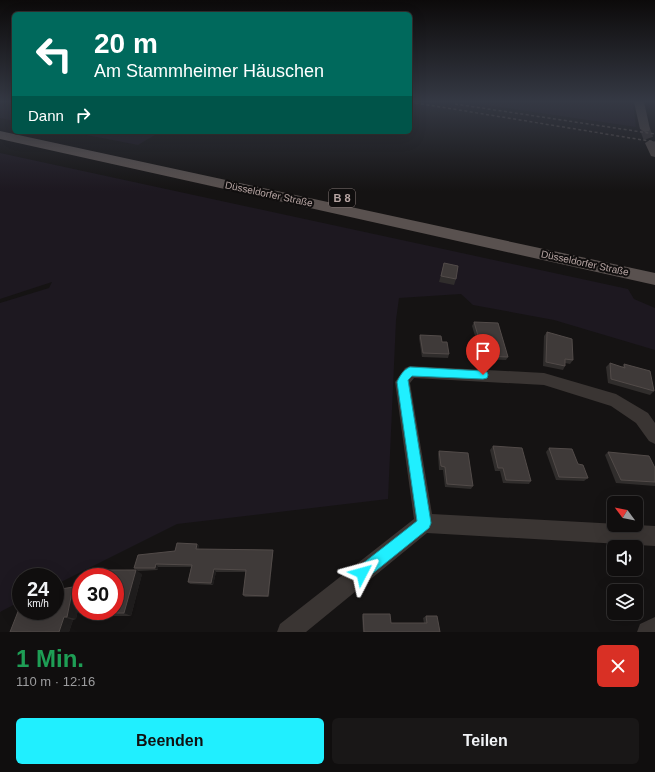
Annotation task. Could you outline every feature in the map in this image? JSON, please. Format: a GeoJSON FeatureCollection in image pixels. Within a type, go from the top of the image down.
{"type":"FeatureCollection","features":[{"type":"Feature","properties":{"kind":"main road","name":"Düsseldorfer Straße"},"geometry":{"type":"LineString","coordinates":[[38,134],[570,246]]}},
{"type":"Feature","properties":{"kind":"main road","name":"Düsseldorfer Straße"},"geometry":{"type":"LineString","coordinates":[[0,135],[655,278]]}},
{"type":"Feature","properties":{"kind":"main road"},"geometry":{"type":"LineString","coordinates":[[650,143],[655,154]]}},
{"type":"Feature","properties":{"kind":"street"},"geometry":{"type":"LineString","coordinates":[[424,523],[402,382],[410,372],[544,379],[616,401],[642,418],[655,436]]}},
{"type":"Feature","properties":{"kind":"street"},"geometry":{"type":"LineString","coordinates":[[288,632],[424,523],[655,536]]}},
{"type":"Feature","properties":{"kind":"street"},"geometry":{"type":"LineString","coordinates":[[648,632],[655,628]]}},
{"type":"Feature","properties":{"kind":"shaded area"},"geometry":{"type":"Polygon","coordinates":[[[81,134],[157,134],[138,145],[81,134]]]}},
{"type":"Feature","properties":{"kind":"shaded area"},"geometry":{"type":"Polygon","coordinates":[[[0,153],[628,289],[634,299],[655,308],[655,350],[554,320],[473,305],[461,294],[399,298],[396,320],[388,499],[177,524],[89,568],[72,568],[72,576],[64,580],[64,568],[12,568],[12,606],[0,612],[0,303],[49,288],[52,282],[0,299],[0,153]]]}},
{"type":"Feature","properties":{"kind":"building"},"geometry":{"type":"Polygon","coordinates":[[[444,263],[458,266],[456,279],[441,276],[444,263]]]}},
{"type":"Feature","properties":{"kind":"building"},"geometry":{"type":"Polygon","coordinates":[[[474,322],[498,323],[508,357],[484,356],[474,322]]]}},
{"type":"Feature","properties":{"kind":"building"},"geometry":{"type":"Polygon","coordinates":[[[547,332],[572,339],[573,360],[565,359],[565,366],[546,362],[547,332]]]}},
{"type":"Feature","properties":{"kind":"building"},"geometry":{"type":"Polygon","coordinates":[[[420,335],[441,336],[442,342],[447,342],[449,354],[423,353],[420,335]]]}},
{"type":"Feature","properties":{"kind":"building"},"geometry":{"type":"Polygon","coordinates":[[[610,363],[625,368],[624,364],[650,371],[654,391],[611,379],[610,363]]]}},
{"type":"Feature","properties":{"kind":"building"},"geometry":{"type":"Polygon","coordinates":[[[493,446],[522,448],[531,481],[506,480],[503,468],[498,468],[493,446]]]}},
{"type":"Feature","properties":{"kind":"building"},"geometry":{"type":"Polygon","coordinates":[[[549,448],[572,449],[578,464],[583,465],[588,478],[559,477],[549,448]]]}},
{"type":"Feature","properties":{"kind":"building"},"geometry":{"type":"Polygon","coordinates":[[[439,451],[468,453],[473,486],[447,484],[445,467],[441,466],[439,451]]]}},
{"type":"Feature","properties":{"kind":"building"},"geometry":{"type":"Polygon","coordinates":[[[608,452],[649,456],[655,468],[655,482],[621,480],[608,452]]]}},
{"type":"Feature","properties":{"kind":"building"},"geometry":{"type":"Polygon","coordinates":[[[177,543],[197,544],[196,549],[273,550],[268,596],[243,595],[246,570],[214,569],[211,583],[188,582],[192,565],[156,564],[155,568],[134,568],[138,555],[175,551],[177,543]]]}},
{"type":"Feature","properties":{"kind":"building"},"geometry":{"type":"Polygon","coordinates":[[[124,570],[136,570],[124,613],[124,570]]]}},
{"type":"Feature","properties":{"kind":"building"},"geometry":{"type":"Polygon","coordinates":[[[72,587],[67,617],[64,617],[64,588],[72,587]]]}},
{"type":"Feature","properties":{"kind":"building"},"geometry":{"type":"Polygon","coordinates":[[[363,614],[390,614],[391,623],[427,623],[426,616],[437,616],[440,632],[364,632],[363,614]]]}},
{"type":"Feature","properties":{"kind":"building"},"geometry":{"type":"Polygon","coordinates":[[[15,620],[63,620],[59,632],[10,632],[15,620]]]}},
{"type":"Feature","properties":{"kind":"tunnel"},"geometry":{"type":"LineString","coordinates":[[646,131],[650,143]]}},
{"type":"Feature","properties":{"kind":"railway"},"geometry":{"type":"LineString","coordinates":[[591,131],[655,142]]}},
{"type":"Feature","properties":{"kind":"railway"},"geometry":{"type":"LineString","coordinates":[[638,131],[655,134]]}},
{"type":"Feature","properties":{"kind":"route"},"geometry":{"type":"LineString","coordinates":[[362,573],[424,523],[402,382],[404,378],[410,372],[483,375]]}}]}
